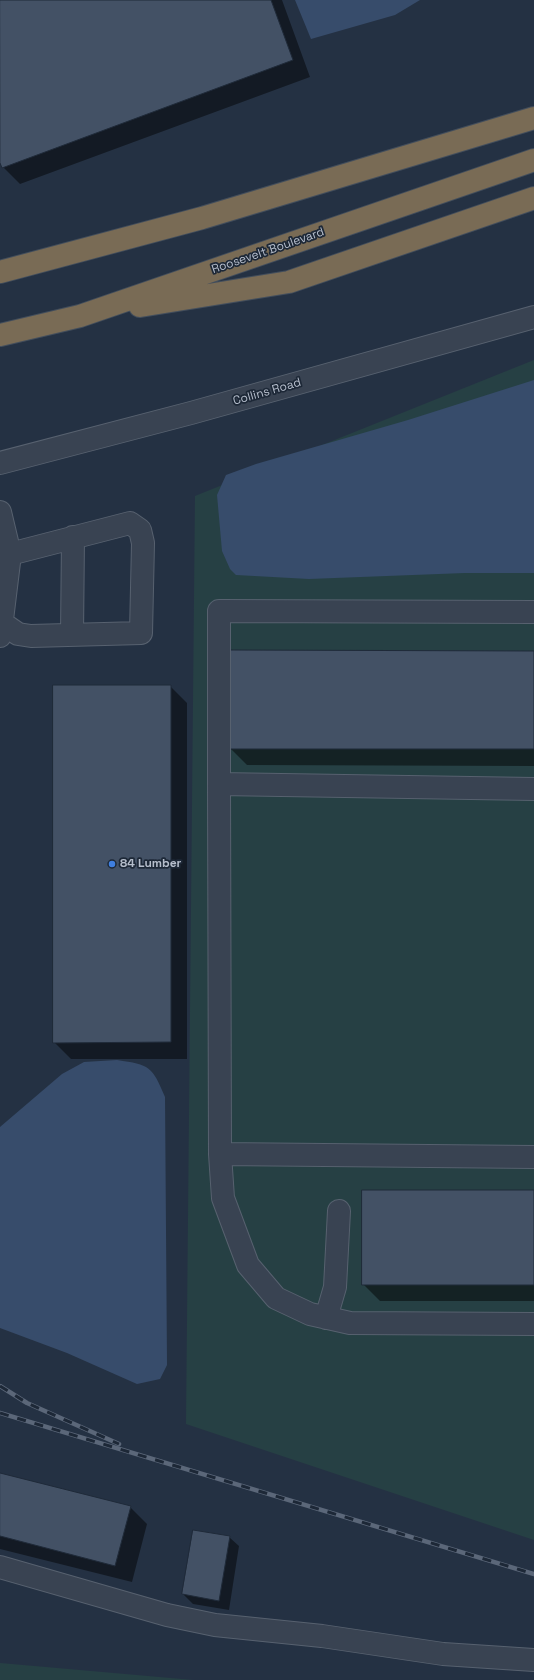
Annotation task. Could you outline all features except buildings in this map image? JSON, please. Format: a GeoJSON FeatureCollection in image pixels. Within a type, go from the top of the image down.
{"type":"FeatureCollection","features":[{"type":"Feature","properties":{"kind":"highway"},"geometry":{"type":"LineString","coordinates":[[0,272],[202,218],[534,118]]}},
{"type":"Feature","properties":{"kind":"highway","name":"Roosevelt Boulevard"},"geometry":{"type":"LineString","coordinates":[[0,335],[80,316],[534,160]]}},
{"type":"Feature","properties":{"kind":"highway"},"geometry":{"type":"LineString","coordinates":[[80,316],[289,282],[534,198]]}},
{"type":"Feature","properties":{"kind":"street","name":"Collins Road"},"geometry":{"type":"LineString","coordinates":[[0,463],[191,413],[534,317]]}},
{"type":"Feature","properties":{"kind":"street"},"geometry":{"type":"LineString","coordinates":[[0,512],[10,554],[1,630],[30,636],[141,633],[143,543],[140,530],[130,523],[10,554]]}},
{"type":"Feature","properties":{"kind":"street"},"geometry":{"type":"LineString","coordinates":[[72,635],[73,537]]}},
{"type":"Feature","properties":{"kind":"street"},"geometry":{"type":"LineString","coordinates":[[534,612],[219,611],[220,1154],[223,1198],[248,1266],[276,1298],[310,1314],[350,1323],[534,1324]]}},
{"type":"Feature","properties":{"kind":"street"},"geometry":{"type":"LineString","coordinates":[[219,784],[534,789]]}},
{"type":"Feature","properties":{"kind":"street"},"geometry":{"type":"LineString","coordinates":[[220,1154],[534,1157]]}},
{"type":"Feature","properties":{"kind":"street"},"geometry":{"type":"LineString","coordinates":[[326,1318],[335,1287],[339,1211]]}},
{"type":"Feature","properties":{"kind":"street"},"geometry":{"type":"LineString","coordinates":[[0,1567],[167,1615],[215,1625],[322,1636],[443,1654],[534,1660]]}},
{"type":"Feature","properties":{"kind":"green space"},"geometry":{"type":"Polygon","coordinates":[[[534,360],[534,1540],[186,1424],[195,496],[534,360]]]}},
{"type":"Feature","properties":{"kind":"green space"},"geometry":{"type":"Polygon","coordinates":[[[0,1663],[193,1680],[0,1680],[0,1663]]]}},
{"type":"Feature","properties":{"kind":"water"},"geometry":{"type":"Polygon","coordinates":[[[295,0],[420,0],[395,15],[311,39],[295,0]]]}},
{"type":"Feature","properties":{"kind":"water"},"geometry":{"type":"Polygon","coordinates":[[[534,380],[534,573],[465,573],[309,579],[236,575],[230,569],[222,551],[217,495],[226,475],[256,464],[408,420],[534,380]]]}},
{"type":"Feature","properties":{"kind":"water"},"geometry":{"type":"Polygon","coordinates":[[[117,1060],[137,1064],[148,1069],[157,1079],[165,1097],[167,1365],[160,1379],[137,1384],[67,1353],[0,1328],[0,1127],[62,1074],[84,1062],[117,1060]]]}},
{"type":"Feature","properties":{"kind":"railway"},"geometry":{"type":"LineString","coordinates":[[0,1386],[27,1403],[119,1444]]}},
{"type":"Feature","properties":{"kind":"railway"},"geometry":{"type":"LineString","coordinates":[[0,1413],[534,1574]]}},
{"type":"Feature","properties":{"kind":"place","name":"84 Lumber"},"geometry":{"type":"Point","coordinates":[112,864]}}]}
